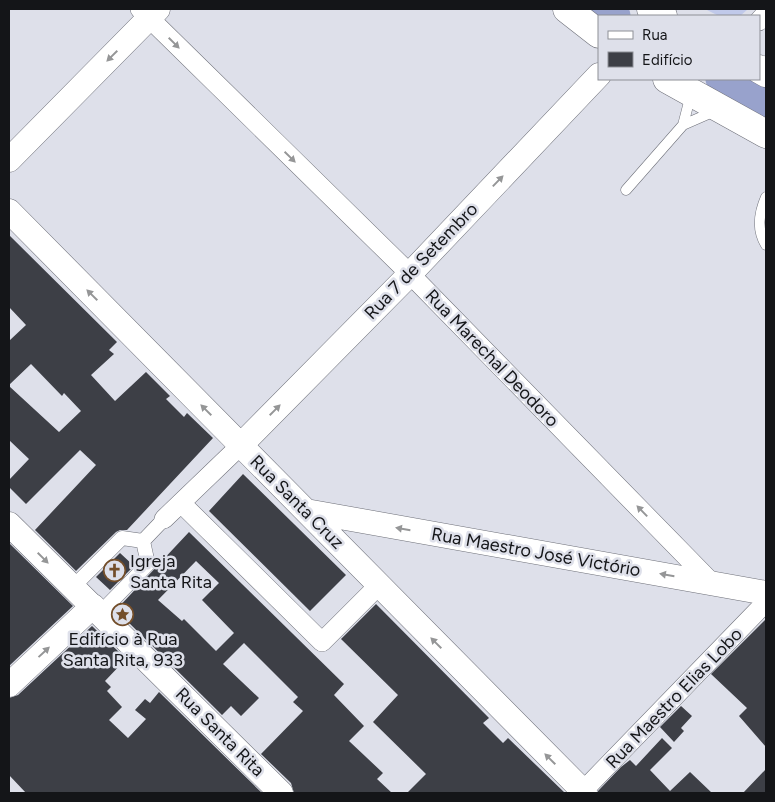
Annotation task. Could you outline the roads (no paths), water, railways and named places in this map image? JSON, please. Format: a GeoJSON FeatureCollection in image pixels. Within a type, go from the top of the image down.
{"type":"FeatureCollection","features":[{"type":"Feature","properties":{"kind":"main road"},"geometry":{"type":"LineString","coordinates":[[567,9],[598,33]]}},
{"type":"Feature","properties":{"kind":"main road"},"geometry":{"type":"LineString","coordinates":[[669,80],[766,134]]}},
{"type":"Feature","properties":{"kind":"street"},"geometry":{"type":"LineString","coordinates":[[9,160],[149,12]]}},
{"type":"Feature","properties":{"kind":"street","name":"Rua Marechal Deodoro"},"geometry":{"type":"LineString","coordinates":[[149,12],[410,274],[713,584]]}},
{"type":"Feature","properties":{"kind":"street","name":"Rua 7 de Setembro"},"geometry":{"type":"LineString","coordinates":[[241,445],[410,274],[598,76]]}},
{"type":"Feature","properties":{"kind":"street","name":"Rua Santa Cruz"},"geometry":{"type":"LineString","coordinates":[[9,211],[380,585],[583,793]]}},
{"type":"Feature","properties":{"kind":"street"},"geometry":{"type":"LineString","coordinates":[[143,541],[241,445]]}},
{"type":"Feature","properties":{"kind":"street"},"geometry":{"type":"LineString","coordinates":[[182,503],[322,642],[380,585]]}},
{"type":"Feature","properties":{"kind":"street","name":"Rua Maestro José Victório"},"geometry":{"type":"LineString","coordinates":[[306,511],[766,593]]}},
{"type":"Feature","properties":{"kind":"street","name":"Rua Santa Rita"},"geometry":{"type":"LineString","coordinates":[[9,524],[281,793]]}},
{"type":"Feature","properties":{"kind":"street"},"geometry":{"type":"LineString","coordinates":[[73,587],[122,538],[143,541]]}},
{"type":"Feature","properties":{"kind":"street"},"geometry":{"type":"LineString","coordinates":[[9,685],[148,564],[143,541]]}},
{"type":"Feature","properties":{"kind":"street","name":"Rua Maestro Elias Lobo"},"geometry":{"type":"LineString","coordinates":[[583,793],[766,602]]}},
{"type":"Feature","properties":{"kind":"lane"},"geometry":{"type":"LineString","coordinates":[[684,125],[692,93]]}},
{"type":"Feature","properties":{"kind":"lane"},"geometry":{"type":"LineString","coordinates":[[626,190],[684,125],[719,109]]}},
{"type":"Feature","properties":{"kind":"lane"},"geometry":{"type":"LineString","coordinates":[[766,197],[760,212],[761,237],[766,245]]}},
{"type":"Feature","properties":{"kind":"waterway"},"geometry":{"type":"LineString","coordinates":[[606,9],[615,15]]}},
{"type":"Feature","properties":{"kind":"waterway"},"geometry":{"type":"LineString","coordinates":[[722,80],[766,103]]}},
{"type":"Feature","properties":{"kind":"place","name":"Igreja Santa Rita"},"geometry":{"type":"Point","coordinates":[114,571]}},
{"type":"Feature","properties":{"kind":"place","name":"Edifício à Rua Santa Rita, 933"},"geometry":{"type":"Point","coordinates":[123,614]}}]}
